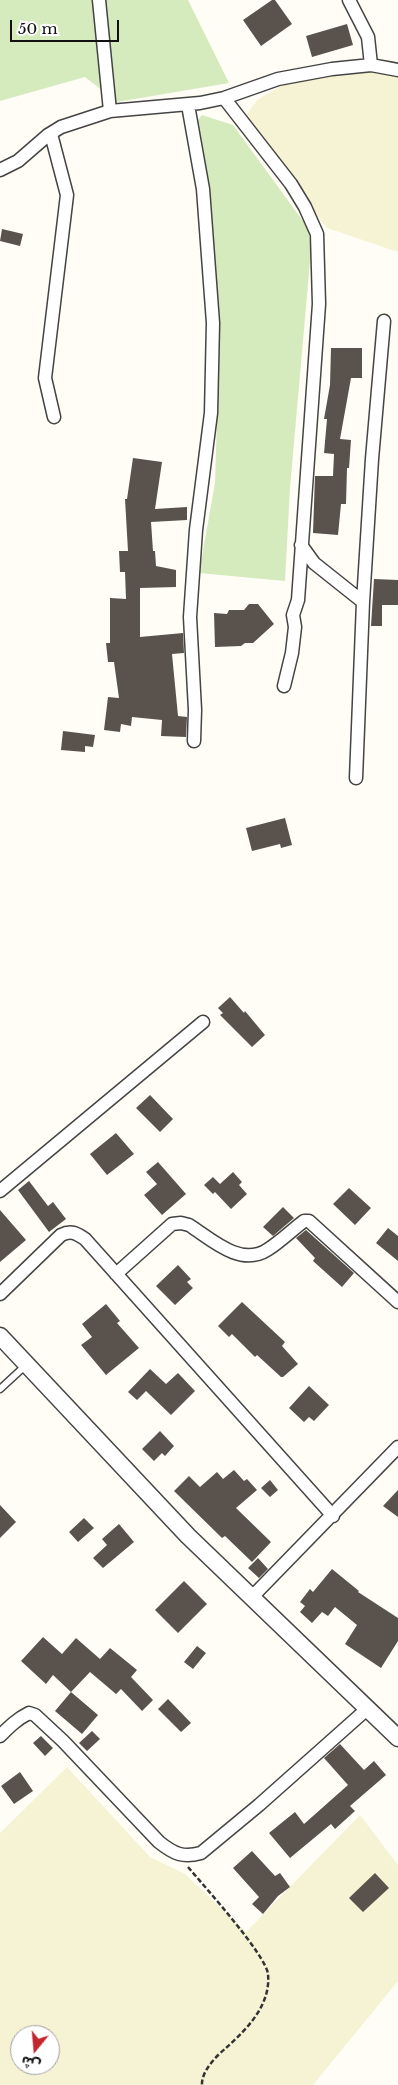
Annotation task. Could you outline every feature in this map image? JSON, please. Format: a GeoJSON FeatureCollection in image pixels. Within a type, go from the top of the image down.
{"type":"FeatureCollection","features":[{"type":"Feature","properties":{"kind":"street"},"geometry":{"type":"LineString","coordinates":[[99,0],[110,111]]}},
{"type":"Feature","properties":{"kind":"street"},"geometry":{"type":"LineString","coordinates":[[349,0],[368,37],[371,64]]}},
{"type":"Feature","properties":{"kind":"street"},"geometry":{"type":"LineString","coordinates":[[0,170],[18,161],[61,127],[110,111],[188,105],[224,98],[278,80],[332,68],[371,64],[398,70]]}},
{"type":"Feature","properties":{"kind":"street"},"geometry":{"type":"LineString","coordinates":[[224,98],[291,184],[305,207],[317,234],[319,304],[298,600],[293,615],[295,627],[292,654],[284,686]]}},
{"type":"Feature","properties":{"kind":"street"},"geometry":{"type":"LineString","coordinates":[[188,105],[203,189],[213,323],[211,413],[196,530],[190,617],[195,710],[194,741]]}},
{"type":"Feature","properties":{"kind":"street"},"geometry":{"type":"LineString","coordinates":[[51,134],[67,195],[45,378],[54,417]]}},
{"type":"Feature","properties":{"kind":"street"},"geometry":{"type":"LineString","coordinates":[[356,778],[363,602],[384,321]]}},
{"type":"Feature","properties":{"kind":"street"},"geometry":{"type":"LineString","coordinates":[[301,545],[314,563],[363,602]]}},
{"type":"Feature","properties":{"kind":"street"},"geometry":{"type":"LineString","coordinates":[[0,1191],[203,1022]]}},
{"type":"Feature","properties":{"kind":"street"},"geometry":{"type":"LineString","coordinates":[[116,1274],[172,1224],[181,1223],[189,1225],[237,1254],[253,1256],[266,1251],[304,1221],[309,1221],[398,1302]]}},
{"type":"Feature","properties":{"kind":"street"},"geometry":{"type":"LineString","coordinates":[[0,1294],[61,1235],[68,1232],[78,1234],[85,1239],[333,1516]]}},
{"type":"Feature","properties":{"kind":"street"},"geometry":{"type":"LineString","coordinates":[[0,1336],[188,1536],[398,1738]]}},
{"type":"Feature","properties":{"kind":"street"},"geometry":{"type":"LineString","coordinates":[[251,1598],[398,1448]]}},
{"type":"Feature","properties":{"kind":"street"},"geometry":{"type":"LineString","coordinates":[[0,1736],[13,1722],[30,1713],[35,1715],[63,1741],[159,1842],[178,1855],[190,1856],[202,1853],[367,1709]]}},
{"type":"Feature","properties":{"kind":"lane"},"geometry":{"type":"LineString","coordinates":[[0,1389],[26,1365]]}},
{"type":"Feature","properties":{"kind":"path"},"geometry":{"type":"LineString","coordinates":[[178,1855],[255,1949],[268,1973],[266,1995],[256,2019],[218,2055],[201,2079],[202,2085]]}},
{"type":"Feature","properties":{"kind":"shaded area"},"geometry":{"type":"Polygon","coordinates":[[[359,68],[398,75],[398,252],[327,228],[252,130],[247,114],[257,100],[290,81],[359,68]]]}},
{"type":"Feature","properties":{"kind":"shaded area"},"geometry":{"type":"Polygon","coordinates":[[[67,1767],[150,1857],[185,1874],[246,1932],[360,1815],[398,1865],[398,1981],[313,2085],[0,2085],[0,1833],[67,1767]]]}},
{"type":"Feature","properties":{"kind":"green space"},"geometry":{"type":"Polygon","coordinates":[[[0,0],[188,0],[229,83],[117,102],[85,77],[0,101],[0,0]]]}},
{"type":"Feature","properties":{"kind":"green space"},"geometry":{"type":"Polygon","coordinates":[[[202,115],[233,125],[308,228],[311,250],[290,488],[285,581],[199,573],[215,483],[220,323],[211,272],[210,229],[212,212],[197,133],[197,121],[202,115]]]}},
{"type":"Feature","properties":{"kind":"building"},"geometry":{"type":"Polygon","coordinates":[[[272,0],[275,0],[292,24],[261,46],[243,20],[272,0]]]}},
{"type":"Feature","properties":{"kind":"building"},"geometry":{"type":"Polygon","coordinates":[[[347,24],[353,45],[312,57],[306,36],[347,24]]]}},
{"type":"Feature","properties":{"kind":"building"},"geometry":{"type":"Polygon","coordinates":[[[2,229],[23,234],[20,246],[0,241],[2,229]]]}},
{"type":"Feature","properties":{"kind":"building"},"geometry":{"type":"Polygon","coordinates":[[[331,348],[362,348],[362,378],[351,378],[340,439],[351,440],[349,468],[347,468],[346,504],[341,504],[338,535],[313,533],[315,476],[333,476],[334,454],[324,453],[327,419],[324,419],[330,385],[331,348]]]}},
{"type":"Feature","properties":{"kind":"building"},"geometry":{"type":"Polygon","coordinates":[[[133,458],[162,462],[155,509],[187,507],[187,520],[151,522],[156,566],[176,570],[176,587],[140,588],[140,637],[183,633],[184,653],[172,654],[178,716],[187,717],[186,737],[161,736],[162,720],[132,717],[131,726],[121,724],[120,732],[104,730],[108,697],[119,698],[114,662],[108,662],[106,643],[110,643],[110,598],[126,599],[125,572],[120,572],[119,551],[128,551],[125,499],[127,499],[133,458]]]}},
{"type":"Feature","properties":{"kind":"building"},"geometry":{"type":"Polygon","coordinates":[[[374,579],[398,580],[398,605],[382,605],[382,626],[371,626],[374,579]]]}},
{"type":"Feature","properties":{"kind":"building"},"geometry":{"type":"Polygon","coordinates":[[[249,604],[258,604],[274,624],[253,643],[245,643],[241,646],[215,647],[214,613],[227,614],[229,610],[244,610],[249,604]]]}},
{"type":"Feature","properties":{"kind":"building"},"geometry":{"type":"Polygon","coordinates":[[[63,731],[95,735],[93,747],[85,746],[85,752],[61,750],[63,731]]]}},
{"type":"Feature","properties":{"kind":"building"},"geometry":{"type":"Polygon","coordinates":[[[285,818],[292,845],[281,848],[280,844],[252,851],[246,828],[285,818]]]}},
{"type":"Feature","properties":{"kind":"building"},"geometry":{"type":"Polygon","coordinates":[[[230,997],[244,1013],[245,1011],[265,1035],[252,1047],[220,1015],[223,1013],[218,1008],[230,997]]]}},
{"type":"Feature","properties":{"kind":"building"},"geometry":{"type":"Polygon","coordinates":[[[150,1095],[173,1119],[160,1132],[136,1108],[150,1095]]]}},
{"type":"Feature","properties":{"kind":"building"},"geometry":{"type":"Polygon","coordinates":[[[116,1133],[134,1154],[107,1175],[90,1154],[116,1133]]]}},
{"type":"Feature","properties":{"kind":"building"},"geometry":{"type":"Polygon","coordinates":[[[158,1162],[186,1194],[162,1215],[144,1195],[157,1184],[146,1172],[158,1162]]]}},
{"type":"Feature","properties":{"kind":"building"},"geometry":{"type":"Polygon","coordinates":[[[233,1172],[242,1182],[239,1185],[247,1194],[231,1209],[215,1192],[213,1194],[204,1185],[213,1177],[220,1184],[233,1172]]]}},
{"type":"Feature","properties":{"kind":"building"},"geometry":{"type":"Polygon","coordinates":[[[29,1181],[48,1206],[53,1202],[66,1219],[49,1232],[18,1190],[29,1181]]]}},
{"type":"Feature","properties":{"kind":"building"},"geometry":{"type":"Polygon","coordinates":[[[349,1188],[371,1208],[355,1225],[333,1204],[349,1188]]]}},
{"type":"Feature","properties":{"kind":"building"},"geometry":{"type":"Polygon","coordinates":[[[283,1207],[294,1218],[273,1236],[263,1227],[283,1207]]]}},
{"type":"Feature","properties":{"kind":"building"},"geometry":{"type":"Polygon","coordinates":[[[0,1210],[26,1240],[0,1262],[0,1210]]]}},
{"type":"Feature","properties":{"kind":"building"},"geometry":{"type":"Polygon","coordinates":[[[388,1228],[398,1236],[398,1261],[376,1243],[388,1228]]]}},
{"type":"Feature","properties":{"kind":"building"},"geometry":{"type":"Polygon","coordinates":[[[306,1230],[354,1273],[342,1287],[313,1261],[315,1258],[296,1238],[306,1230]]]}},
{"type":"Feature","properties":{"kind":"building"},"geometry":{"type":"Polygon","coordinates":[[[178,1265],[191,1279],[187,1282],[193,1288],[175,1305],[156,1286],[178,1265]]]}},
{"type":"Feature","properties":{"kind":"building"},"geometry":{"type":"Polygon","coordinates":[[[242,1302],[285,1342],[282,1346],[298,1364],[283,1377],[257,1355],[255,1357],[232,1334],[229,1337],[218,1326],[242,1302]]]}},
{"type":"Feature","properties":{"kind":"building"},"geometry":{"type":"Polygon","coordinates":[[[106,1304],[120,1321],[117,1323],[139,1348],[106,1375],[81,1345],[92,1337],[82,1324],[106,1304]]]}},
{"type":"Feature","properties":{"kind":"building"},"geometry":{"type":"Polygon","coordinates":[[[150,1369],[166,1384],[178,1373],[195,1391],[171,1415],[146,1391],[137,1400],[128,1392],[150,1369]]]}},
{"type":"Feature","properties":{"kind":"building"},"geometry":{"type":"Polygon","coordinates":[[[309,1386],[329,1405],[314,1421],[309,1417],[304,1422],[289,1408],[309,1386]]]}},
{"type":"Feature","properties":{"kind":"building"},"geometry":{"type":"Polygon","coordinates":[[[160,1431],[174,1446],[165,1456],[162,1453],[154,1461],[142,1449],[160,1431]]]}},
{"type":"Feature","properties":{"kind":"building"},"geometry":{"type":"Polygon","coordinates":[[[234,1470],[244,1481],[247,1479],[257,1490],[236,1508],[271,1542],[252,1562],[225,1536],[222,1538],[174,1491],[189,1476],[200,1487],[217,1472],[223,1479],[234,1470]]]}},
{"type":"Feature","properties":{"kind":"building"},"geometry":{"type":"Polygon","coordinates":[[[270,1480],[278,1490],[270,1497],[261,1488],[270,1480]]]}},
{"type":"Feature","properties":{"kind":"building"},"geometry":{"type":"Polygon","coordinates":[[[398,1490],[398,1517],[383,1506],[398,1490]]]}},
{"type":"Feature","properties":{"kind":"building"},"geometry":{"type":"Polygon","coordinates":[[[0,1505],[16,1522],[0,1538],[0,1505]]]}},
{"type":"Feature","properties":{"kind":"building"},"geometry":{"type":"Polygon","coordinates":[[[84,1518],[94,1528],[78,1542],[69,1532],[84,1518]]]}},
{"type":"Feature","properties":{"kind":"building"},"geometry":{"type":"Polygon","coordinates":[[[119,1524],[134,1542],[103,1568],[93,1558],[107,1545],[102,1539],[119,1524]]]}},
{"type":"Feature","properties":{"kind":"building"},"geometry":{"type":"Polygon","coordinates":[[[258,1558],[268,1569],[259,1578],[248,1568],[258,1558]]]}},
{"type":"Feature","properties":{"kind":"building"},"geometry":{"type":"Polygon","coordinates":[[[332,1569],[358,1592],[398,1618],[398,1641],[381,1668],[345,1644],[357,1625],[335,1607],[328,1616],[322,1612],[312,1623],[300,1612],[305,1606],[300,1602],[310,1589],[313,1592],[332,1569]]]}},
{"type":"Feature","properties":{"kind":"building"},"geometry":{"type":"Polygon","coordinates":[[[184,1581],[207,1604],[178,1633],[155,1610],[184,1581]]]}},
{"type":"Feature","properties":{"kind":"building"},"geometry":{"type":"Polygon","coordinates":[[[43,1637],[62,1654],[76,1638],[100,1659],[110,1648],[137,1670],[131,1677],[153,1700],[142,1711],[121,1689],[116,1694],[90,1672],[71,1692],[53,1675],[46,1684],[21,1661],[43,1637]]]}},
{"type":"Feature","properties":{"kind":"building"},"geometry":{"type":"Polygon","coordinates":[[[197,1646],[206,1653],[193,1669],[184,1662],[197,1646]]]}},
{"type":"Feature","properties":{"kind":"building"},"geometry":{"type":"Polygon","coordinates":[[[71,1692],[98,1715],[82,1734],[55,1711],[71,1692]]]}},
{"type":"Feature","properties":{"kind":"building"},"geometry":{"type":"Polygon","coordinates":[[[168,1699],[191,1723],[181,1732],[158,1709],[168,1699]]]}},
{"type":"Feature","properties":{"kind":"building"},"geometry":{"type":"Polygon","coordinates":[[[92,1731],[100,1739],[87,1751],[79,1743],[92,1731]]]}},
{"type":"Feature","properties":{"kind":"building"},"geometry":{"type":"Polygon","coordinates":[[[41,1736],[53,1748],[45,1756],[33,1743],[41,1736]]]}},
{"type":"Feature","properties":{"kind":"building"},"geometry":{"type":"Polygon","coordinates":[[[340,1744],[364,1770],[374,1761],[386,1775],[350,1806],[355,1811],[335,1829],[331,1824],[290,1858],[269,1833],[295,1812],[304,1824],[348,1785],[324,1758],[340,1744]]]}},
{"type":"Feature","properties":{"kind":"building"},"geometry":{"type":"Polygon","coordinates":[[[20,1772],[33,1791],[14,1804],[1,1786],[20,1772]]]}},
{"type":"Feature","properties":{"kind":"building"},"geometry":{"type":"Polygon","coordinates":[[[252,1851],[275,1876],[280,1873],[290,1887],[278,1896],[263,1914],[252,1904],[259,1897],[233,1868],[252,1851]]]}},
{"type":"Feature","properties":{"kind":"building"},"geometry":{"type":"Polygon","coordinates":[[[375,1873],[389,1888],[363,1912],[349,1898],[375,1873]]]}}]}
